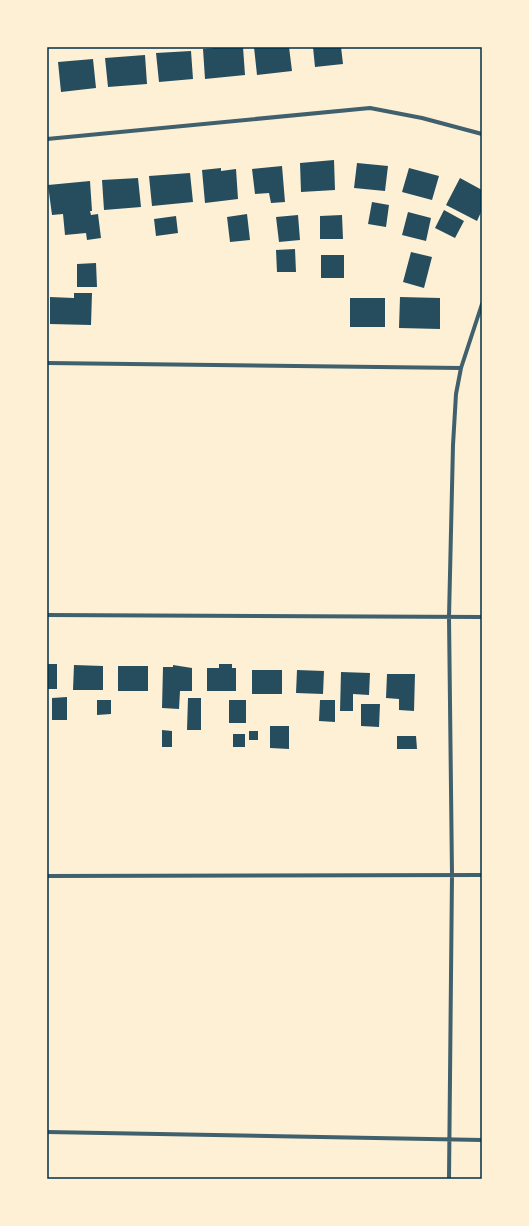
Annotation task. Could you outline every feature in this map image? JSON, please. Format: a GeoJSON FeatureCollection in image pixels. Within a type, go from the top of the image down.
{"type":"FeatureCollection","features":[{"type":"Feature","properties":{"kind":"street"},"geometry":{"type":"LineString","coordinates":[[47,139],[370,108],[422,118],[482,134]]}},
{"type":"Feature","properties":{"kind":"street"},"geometry":{"type":"LineString","coordinates":[[449,1179],[452,875],[449,617],[454,424],[456,394],[461,368],[482,304]]}},
{"type":"Feature","properties":{"kind":"street"},"geometry":{"type":"LineString","coordinates":[[47,363],[461,368]]}},
{"type":"Feature","properties":{"kind":"street"},"geometry":{"type":"LineString","coordinates":[[47,615],[482,617]]}},
{"type":"Feature","properties":{"kind":"street"},"geometry":{"type":"LineString","coordinates":[[47,876],[482,875]]}},
{"type":"Feature","properties":{"kind":"street"},"geometry":{"type":"LineString","coordinates":[[47,1132],[482,1140]]}},
{"type":"Feature","properties":{"kind":"building"},"geometry":{"type":"Polygon","coordinates":[[[243,47],[245,75],[205,79],[203,49],[243,47]]]}},
{"type":"Feature","properties":{"kind":"building"},"geometry":{"type":"Polygon","coordinates":[[[254,47],[289,47],[292,71],[257,75],[254,47]]]}},
{"type":"Feature","properties":{"kind":"building"},"geometry":{"type":"Polygon","coordinates":[[[313,47],[341,47],[343,64],[315,67],[313,47]]]}},
{"type":"Feature","properties":{"kind":"building"},"geometry":{"type":"Polygon","coordinates":[[[191,51],[193,79],[159,82],[156,53],[191,51]]]}},
{"type":"Feature","properties":{"kind":"building"},"geometry":{"type":"Polygon","coordinates":[[[145,55],[147,84],[108,87],[105,58],[145,55]]]}},
{"type":"Feature","properties":{"kind":"building"},"geometry":{"type":"Polygon","coordinates":[[[93,59],[96,88],[61,92],[58,62],[93,59]]]}},
{"type":"Feature","properties":{"kind":"building"},"geometry":{"type":"Polygon","coordinates":[[[334,160],[335,190],[301,192],[300,163],[334,160]]]}},
{"type":"Feature","properties":{"kind":"building"},"geometry":{"type":"Polygon","coordinates":[[[357,163],[388,166],[385,191],[354,188],[357,163]]]}},
{"type":"Feature","properties":{"kind":"building"},"geometry":{"type":"Polygon","coordinates":[[[282,166],[285,202],[271,203],[269,193],[255,194],[252,169],[282,166]]]}},
{"type":"Feature","properties":{"kind":"building"},"geometry":{"type":"Polygon","coordinates":[[[221,168],[221,171],[236,169],[238,199],[205,203],[202,170],[221,168]]]}},
{"type":"Feature","properties":{"kind":"building"},"geometry":{"type":"Polygon","coordinates":[[[409,168],[439,176],[432,200],[402,192],[409,168]]]}},
{"type":"Feature","properties":{"kind":"building"},"geometry":{"type":"Polygon","coordinates":[[[190,173],[193,202],[152,206],[149,176],[190,173]]]}},
{"type":"Feature","properties":{"kind":"building"},"geometry":{"type":"Polygon","coordinates":[[[138,178],[141,207],[104,210],[102,180],[138,178]]]}},
{"type":"Feature","properties":{"kind":"building"},"geometry":{"type":"Polygon","coordinates":[[[460,178],[482,190],[482,210],[477,221],[446,205],[460,178]]]}},
{"type":"Feature","properties":{"kind":"building"},"geometry":{"type":"Polygon","coordinates":[[[90,181],[92,211],[90,211],[91,215],[98,214],[101,238],[87,240],[86,233],[65,235],[63,214],[52,215],[48,185],[90,181]]]}},
{"type":"Feature","properties":{"kind":"building"},"geometry":{"type":"Polygon","coordinates":[[[372,202],[389,205],[386,227],[368,224],[372,202]]]}},
{"type":"Feature","properties":{"kind":"building"},"geometry":{"type":"Polygon","coordinates":[[[444,210],[464,221],[455,238],[435,228],[444,210]]]}},
{"type":"Feature","properties":{"kind":"building"},"geometry":{"type":"Polygon","coordinates":[[[408,212],[431,218],[426,241],[402,235],[408,212]]]}},
{"type":"Feature","properties":{"kind":"building"},"geometry":{"type":"Polygon","coordinates":[[[247,214],[250,240],[230,242],[227,217],[247,214]]]}},
{"type":"Feature","properties":{"kind":"building"},"geometry":{"type":"Polygon","coordinates":[[[298,215],[300,240],[279,242],[276,217],[298,215]]]}},
{"type":"Feature","properties":{"kind":"building"},"geometry":{"type":"Polygon","coordinates":[[[342,215],[343,239],[320,239],[320,216],[342,215]]]}},
{"type":"Feature","properties":{"kind":"building"},"geometry":{"type":"Polygon","coordinates":[[[176,216],[178,233],[156,236],[154,219],[176,216]]]}},
{"type":"Feature","properties":{"kind":"building"},"geometry":{"type":"Polygon","coordinates":[[[295,249],[296,272],[277,272],[276,250],[295,249]]]}},
{"type":"Feature","properties":{"kind":"building"},"geometry":{"type":"Polygon","coordinates":[[[411,252],[432,257],[424,288],[403,282],[411,252]]]}},
{"type":"Feature","properties":{"kind":"building"},"geometry":{"type":"Polygon","coordinates":[[[321,255],[344,255],[344,278],[321,278],[321,255]]]}},
{"type":"Feature","properties":{"kind":"building"},"geometry":{"type":"Polygon","coordinates":[[[96,263],[97,287],[77,287],[77,264],[96,263]]]}},
{"type":"Feature","properties":{"kind":"building"},"geometry":{"type":"Polygon","coordinates":[[[74,293],[92,293],[91,325],[50,324],[50,297],[74,298],[74,293]]]}},
{"type":"Feature","properties":{"kind":"building"},"geometry":{"type":"Polygon","coordinates":[[[400,297],[440,298],[440,329],[399,328],[400,297]]]}},
{"type":"Feature","properties":{"kind":"building"},"geometry":{"type":"Polygon","coordinates":[[[350,298],[385,298],[385,327],[350,327],[350,298]]]}},
{"type":"Feature","properties":{"kind":"building"},"geometry":{"type":"Polygon","coordinates":[[[47,664],[57,664],[57,689],[47,689],[47,664]]]}},
{"type":"Feature","properties":{"kind":"building"},"geometry":{"type":"Polygon","coordinates":[[[219,664],[232,664],[232,668],[236,668],[236,691],[207,691],[207,668],[219,668],[219,664]]]}},
{"type":"Feature","properties":{"kind":"building"},"geometry":{"type":"Polygon","coordinates":[[[74,665],[103,666],[103,690],[73,690],[74,665]]]}},
{"type":"Feature","properties":{"kind":"building"},"geometry":{"type":"Polygon","coordinates":[[[173,665],[192,668],[192,691],[180,691],[179,709],[162,708],[163,667],[173,667],[173,665]]]}},
{"type":"Feature","properties":{"kind":"building"},"geometry":{"type":"Polygon","coordinates":[[[118,666],[148,666],[148,691],[118,691],[118,666]]]}},
{"type":"Feature","properties":{"kind":"building"},"geometry":{"type":"Polygon","coordinates":[[[252,670],[282,670],[282,694],[252,694],[252,670]]]}},
{"type":"Feature","properties":{"kind":"building"},"geometry":{"type":"Polygon","coordinates":[[[297,670],[324,671],[323,694],[296,693],[297,670]]]}},
{"type":"Feature","properties":{"kind":"building"},"geometry":{"type":"Polygon","coordinates":[[[341,672],[370,673],[369,695],[353,694],[353,711],[340,711],[341,672]]]}},
{"type":"Feature","properties":{"kind":"building"},"geometry":{"type":"Polygon","coordinates":[[[387,674],[415,674],[414,711],[399,710],[399,699],[386,698],[387,674]]]}},
{"type":"Feature","properties":{"kind":"building"},"geometry":{"type":"Polygon","coordinates":[[[67,697],[67,720],[52,720],[52,698],[67,697]]]}},
{"type":"Feature","properties":{"kind":"building"},"geometry":{"type":"Polygon","coordinates":[[[188,698],[201,698],[201,730],[187,730],[188,698]]]}},
{"type":"Feature","properties":{"kind":"building"},"geometry":{"type":"Polygon","coordinates":[[[97,700],[111,700],[111,714],[97,715],[97,700]]]}},
{"type":"Feature","properties":{"kind":"building"},"geometry":{"type":"Polygon","coordinates":[[[229,700],[246,700],[246,723],[229,723],[229,700]]]}},
{"type":"Feature","properties":{"kind":"building"},"geometry":{"type":"Polygon","coordinates":[[[320,700],[335,700],[335,722],[319,721],[320,700]]]}},
{"type":"Feature","properties":{"kind":"building"},"geometry":{"type":"Polygon","coordinates":[[[361,704],[380,704],[379,727],[361,726],[361,704]]]}},
{"type":"Feature","properties":{"kind":"building"},"geometry":{"type":"Polygon","coordinates":[[[270,726],[289,726],[289,749],[270,748],[270,726]]]}},
{"type":"Feature","properties":{"kind":"building"},"geometry":{"type":"Polygon","coordinates":[[[162,730],[172,731],[172,747],[162,747],[162,730]]]}},
{"type":"Feature","properties":{"kind":"building"},"geometry":{"type":"Polygon","coordinates":[[[249,731],[258,731],[258,740],[249,740],[249,731]]]}},
{"type":"Feature","properties":{"kind":"building"},"geometry":{"type":"Polygon","coordinates":[[[233,734],[245,734],[245,747],[233,747],[233,734]]]}},
{"type":"Feature","properties":{"kind":"building"},"geometry":{"type":"Polygon","coordinates":[[[397,736],[416,736],[417,749],[397,749],[397,736]]]}}]}
